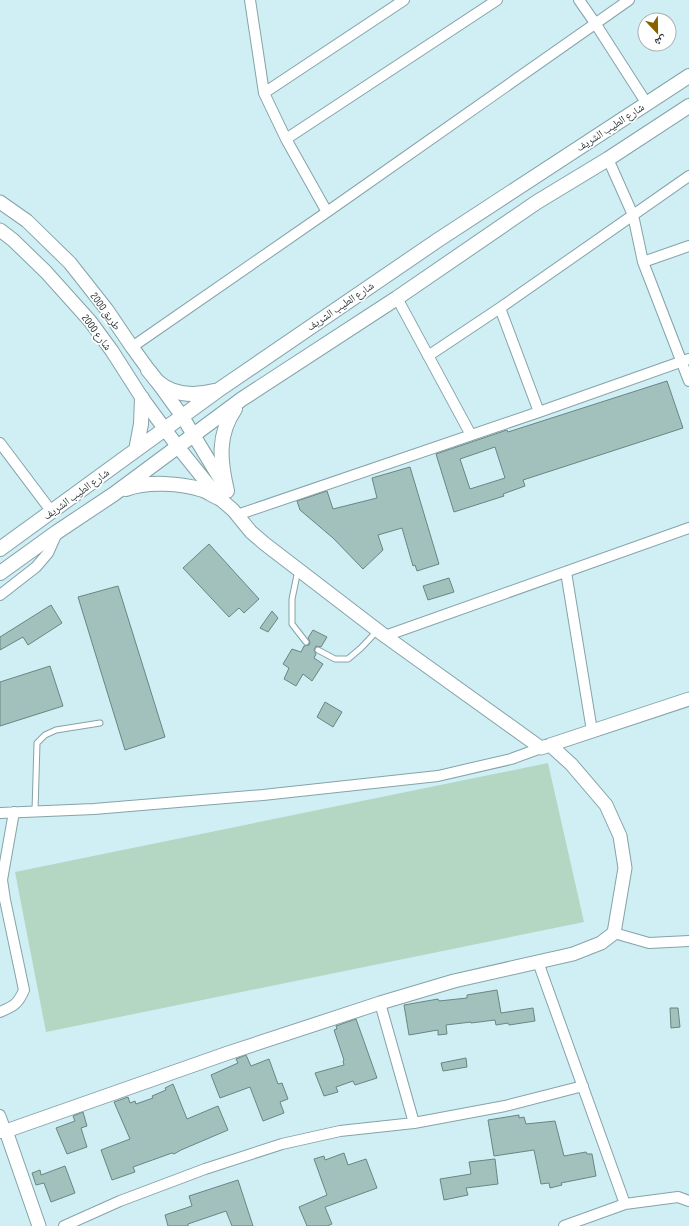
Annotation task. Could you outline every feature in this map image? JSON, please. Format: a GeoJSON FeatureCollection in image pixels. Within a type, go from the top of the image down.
{"type":"FeatureCollection","features":[{"type":"Feature","properties":{"kind":"main road","name":"شارع الطيب الشريف"},"geometry":{"type":"LineString","coordinates":[[0,549],[216,391],[438,240],[689,76]]}},
{"type":"Feature","properties":{"kind":"main road","name":"شارع الطيب الشريف"},"geometry":{"type":"LineString","coordinates":[[0,573],[195,436],[242,399],[396,298],[537,202],[608,159],[689,106]]}},
{"type":"Feature","properties":{"kind":"main road"},"geometry":{"type":"LineString","coordinates":[[148,370],[158,381],[171,390],[186,394],[201,394],[216,391]]}},
{"type":"Feature","properties":{"kind":"main road"},"geometry":{"type":"LineString","coordinates":[[136,450],[141,424],[142,398]]}},
{"type":"Feature","properties":{"kind":"main road"},"geometry":{"type":"LineString","coordinates":[[114,494],[140,485],[164,485],[185,486],[223,495],[222,441],[230,417],[242,399]]}},
{"type":"Feature","properties":{"kind":"street"},"geometry":{"type":"LineString","coordinates":[[250,0],[264,93],[286,139],[327,212]]}},
{"type":"Feature","properties":{"kind":"street"},"geometry":{"type":"LineString","coordinates":[[264,93],[404,0]]}},
{"type":"Feature","properties":{"kind":"street"},"geometry":{"type":"LineString","coordinates":[[286,139],[497,0]]}},
{"type":"Feature","properties":{"kind":"street"},"geometry":{"type":"LineString","coordinates":[[578,0],[595,23],[647,104]]}},
{"type":"Feature","properties":{"kind":"street"},"geometry":{"type":"LineString","coordinates":[[132,347],[629,0]]}},
{"type":"Feature","properties":{"kind":"street"},"geometry":{"type":"LineString","coordinates":[[608,159],[633,215],[643,262],[686,360],[689,381]]}},
{"type":"Feature","properties":{"kind":"street"},"geometry":{"type":"LineString","coordinates":[[428,356],[500,308],[689,176]]}},
{"type":"Feature","properties":{"kind":"street","name":"طريق 2000"},"geometry":{"type":"LineString","coordinates":[[0,202],[27,222],[70,263],[107,310],[195,436],[223,495]]}},
{"type":"Feature","properties":{"kind":"street","name":"شارع 2000"},"geometry":{"type":"LineString","coordinates":[[0,230],[13,240],[46,272],[90,321],[178,448],[223,495]]}},
{"type":"Feature","properties":{"kind":"street"},"geometry":{"type":"LineString","coordinates":[[643,262],[689,246]]}},
{"type":"Feature","properties":{"kind":"street"},"geometry":{"type":"LineString","coordinates":[[396,298],[471,435]]}},
{"type":"Feature","properties":{"kind":"street"},"geometry":{"type":"LineString","coordinates":[[500,308],[539,412]]}},
{"type":"Feature","properties":{"kind":"street"},"geometry":{"type":"LineString","coordinates":[[235,513],[539,412],[686,360]]}},
{"type":"Feature","properties":{"kind":"street"},"geometry":{"type":"LineString","coordinates":[[0,443],[52,512]]}},
{"type":"Feature","properties":{"kind":"street"},"geometry":{"type":"LineString","coordinates":[[3,1132],[228,1053],[380,1003],[454,981],[573,954],[601,943],[614,933],[625,868],[620,836],[606,804],[571,764],[381,633],[265,544],[251,532],[235,513],[223,495]]}},
{"type":"Feature","properties":{"kind":"street"},"geometry":{"type":"LineString","coordinates":[[381,633],[566,572],[689,528]]}},
{"type":"Feature","properties":{"kind":"street"},"geometry":{"type":"LineString","coordinates":[[0,595],[36,567],[48,553],[57,532]]}},
{"type":"Feature","properties":{"kind":"street"},"geometry":{"type":"LineString","coordinates":[[566,572],[592,731]]}},
{"type":"Feature","properties":{"kind":"street"},"geometry":{"type":"LineString","coordinates":[[0,813],[94,809],[263,795],[438,776],[510,759],[689,699]]}},
{"type":"Feature","properties":{"kind":"street"},"geometry":{"type":"LineString","coordinates":[[0,1012],[12,1007],[20,999],[24,990],[2,880],[14,812]]}},
{"type":"Feature","properties":{"kind":"street"},"geometry":{"type":"LineString","coordinates":[[614,933],[649,943],[689,941]]}},
{"type":"Feature","properties":{"kind":"street"},"geometry":{"type":"LineString","coordinates":[[538,962],[625,1204]]}},
{"type":"Feature","properties":{"kind":"street"},"geometry":{"type":"LineString","coordinates":[[380,1003],[414,1123]]}},
{"type":"Feature","properties":{"kind":"street"},"geometry":{"type":"LineString","coordinates":[[64,1226],[120,1201],[205,1169],[282,1144],[340,1131],[414,1123],[505,1106],[583,1086]]}},
{"type":"Feature","properties":{"kind":"street"},"geometry":{"type":"LineString","coordinates":[[0,1115],[3,1132],[39,1226]]}},
{"type":"Feature","properties":{"kind":"street"},"geometry":{"type":"LineString","coordinates":[[564,1226],[625,1204],[678,1197],[689,1201]]}},
{"type":"Feature","properties":{"kind":"lane"},"geometry":{"type":"LineString","coordinates":[[298,569],[292,599],[292,624],[306,642]]}},
{"type":"Feature","properties":{"kind":"lane"},"geometry":{"type":"LineString","coordinates":[[318,650],[335,659],[348,659],[381,633]]}},
{"type":"Feature","properties":{"kind":"lane"},"geometry":{"type":"LineString","coordinates":[[35,811],[37,743],[45,736],[56,730],[100,723]]}},
{"type":"Feature","properties":{"kind":"green space"},"geometry":{"type":"Polygon","coordinates":[[[548,763],[584,922],[46,1032],[15,872],[548,763]]]}},
{"type":"Feature","properties":{"kind":"building"},"geometry":{"type":"Polygon","coordinates":[[[667,381],[683,428],[523,480],[525,486],[503,494],[504,496],[454,512],[436,454],[507,430],[508,432],[667,381]],[[495,447],[460,459],[470,489],[505,478],[495,447]]]}},
{"type":"Feature","properties":{"kind":"building"},"geometry":{"type":"Polygon","coordinates":[[[410,467],[439,564],[417,571],[415,565],[413,566],[402,528],[378,535],[383,550],[363,569],[333,538],[300,510],[297,501],[327,491],[333,509],[377,498],[372,478],[410,467]]]}},
{"type":"Feature","properties":{"kind":"building"},"geometry":{"type":"Polygon","coordinates":[[[209,544],[259,599],[244,613],[239,608],[229,617],[183,568],[209,544]]]}},
{"type":"Feature","properties":{"kind":"building"},"geometry":{"type":"Polygon","coordinates":[[[449,578],[454,592],[428,600],[423,586],[449,578]]]}},
{"type":"Feature","properties":{"kind":"building"},"geometry":{"type":"Polygon","coordinates":[[[118,586],[165,737],[125,750],[78,597],[118,586]]]}},
{"type":"Feature","properties":{"kind":"building"},"geometry":{"type":"Polygon","coordinates":[[[51,605],[62,623],[28,645],[23,637],[0,650],[0,637],[51,605]]]}},
{"type":"Feature","properties":{"kind":"building"},"geometry":{"type":"Polygon","coordinates":[[[272,611],[278,618],[268,632],[260,628],[272,611]]]}},
{"type":"Feature","properties":{"kind":"building"},"geometry":{"type":"Polygon","coordinates":[[[313,630],[327,637],[321,647],[316,646],[314,650],[316,654],[314,658],[323,664],[312,681],[303,674],[296,686],[284,679],[289,668],[283,664],[292,649],[301,652],[304,646],[309,645],[310,642],[308,638],[313,630]]]}},
{"type":"Feature","properties":{"kind":"building"},"geometry":{"type":"Polygon","coordinates":[[[50,666],[63,706],[0,726],[0,682],[50,666]]]}},
{"type":"Feature","properties":{"kind":"building"},"geometry":{"type":"Polygon","coordinates":[[[325,702],[342,712],[333,727],[317,717],[325,702]]]}},
{"type":"Feature","properties":{"kind":"building"},"geometry":{"type":"Polygon","coordinates":[[[497,990],[501,1013],[533,1008],[535,1021],[509,1025],[508,1023],[496,1025],[495,1020],[471,1022],[446,1025],[447,1034],[438,1035],[438,1030],[409,1035],[404,1005],[438,999],[439,1001],[467,998],[467,995],[497,990]]]}},
{"type":"Feature","properties":{"kind":"building"},"geometry":{"type":"Polygon","coordinates":[[[670,1008],[678,1008],[680,1027],[671,1028],[670,1008]]]}},
{"type":"Feature","properties":{"kind":"building"},"geometry":{"type":"Polygon","coordinates":[[[356,1019],[377,1078],[355,1085],[353,1081],[336,1087],[338,1092],[324,1096],[315,1073],[344,1065],[344,1060],[334,1030],[337,1029],[336,1026],[356,1019]]]}},
{"type":"Feature","properties":{"kind":"building"},"geometry":{"type":"Polygon","coordinates":[[[246,1055],[251,1066],[269,1059],[278,1084],[282,1083],[288,1099],[280,1102],[284,1113],[263,1121],[250,1087],[220,1098],[211,1075],[238,1063],[236,1059],[246,1055]]]}},
{"type":"Feature","properties":{"kind":"building"},"geometry":{"type":"Polygon","coordinates":[[[466,1058],[467,1067],[443,1071],[441,1063],[466,1058]]]}},
{"type":"Feature","properties":{"kind":"building"},"geometry":{"type":"Polygon","coordinates":[[[173,1084],[187,1119],[218,1106],[228,1130],[174,1154],[172,1153],[133,1167],[135,1172],[112,1180],[101,1150],[130,1139],[114,1102],[128,1097],[130,1103],[135,1101],[136,1104],[153,1098],[152,1096],[166,1090],[165,1088],[173,1084]]]}},
{"type":"Feature","properties":{"kind":"building"},"geometry":{"type":"Polygon","coordinates":[[[83,1112],[87,1126],[81,1128],[87,1147],[67,1154],[56,1128],[75,1121],[73,1116],[83,1112]]]}},
{"type":"Feature","properties":{"kind":"building"},"geometry":{"type":"Polygon","coordinates":[[[519,1115],[519,1118],[524,1117],[526,1124],[555,1121],[564,1156],[586,1152],[587,1154],[592,1154],[596,1176],[561,1183],[562,1185],[550,1188],[549,1183],[541,1184],[534,1150],[494,1156],[488,1120],[519,1115]]]}},
{"type":"Feature","properties":{"kind":"building"},"geometry":{"type":"Polygon","coordinates":[[[344,1153],[348,1165],[366,1159],[377,1188],[325,1207],[332,1224],[327,1226],[307,1226],[299,1207],[327,1195],[314,1159],[324,1156],[325,1160],[344,1153]]]}},
{"type":"Feature","properties":{"kind":"building"},"geometry":{"type":"Polygon","coordinates":[[[495,1159],[498,1184],[466,1188],[468,1195],[444,1200],[440,1179],[471,1174],[469,1162],[495,1159]]]}},
{"type":"Feature","properties":{"kind":"building"},"geometry":{"type":"Polygon","coordinates":[[[65,1166],[75,1193],[51,1202],[44,1183],[36,1185],[32,1173],[40,1170],[41,1175],[65,1166]]]}},
{"type":"Feature","properties":{"kind":"building"},"geometry":{"type":"Polygon","coordinates":[[[238,1180],[253,1226],[232,1226],[226,1211],[188,1224],[188,1226],[168,1226],[165,1215],[192,1206],[189,1196],[238,1180]]]}}]}
